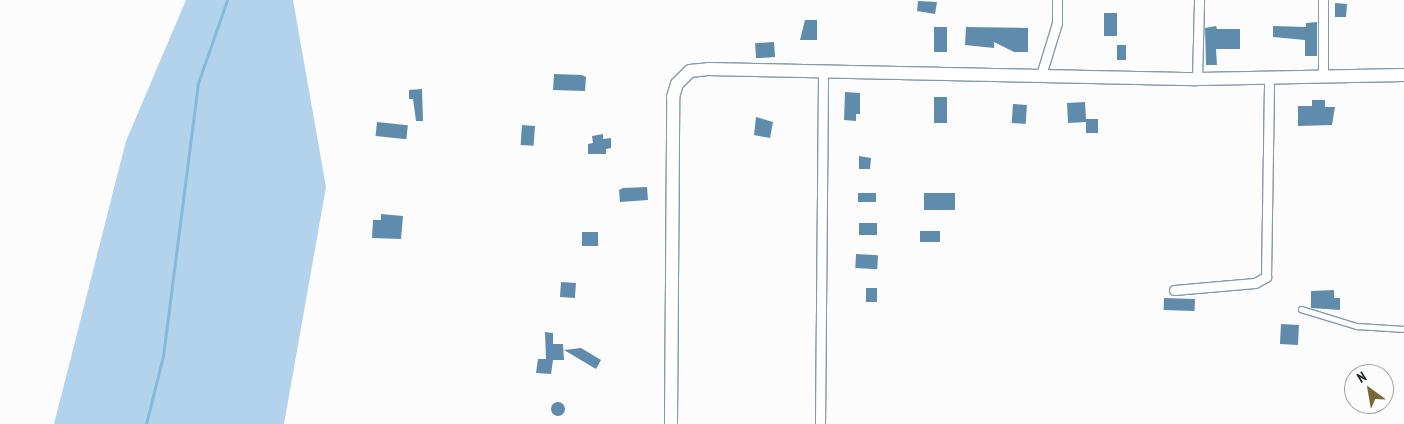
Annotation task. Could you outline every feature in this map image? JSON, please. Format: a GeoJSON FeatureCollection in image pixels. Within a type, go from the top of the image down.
{"type":"FeatureCollection","features":[{"type":"Feature","properties":{"kind":"street"},"geometry":{"type":"LineString","coordinates":[[1041,75],[1058,24],[1058,0]]}},
{"type":"Feature","properties":{"kind":"street"},"geometry":{"type":"LineString","coordinates":[[1197,79],[1199,0]]}},
{"type":"Feature","properties":{"kind":"street"},"geometry":{"type":"LineString","coordinates":[[1323,76],[1324,0]]}},
{"type":"Feature","properties":{"kind":"street"},"geometry":{"type":"LineString","coordinates":[[672,424],[672,97],[677,84],[690,72],[698,69],[823,70],[1197,79],[1269,76],[1404,75]]}},
{"type":"Feature","properties":{"kind":"street"},"geometry":{"type":"LineString","coordinates":[[820,424],[823,70]]}},
{"type":"Feature","properties":{"kind":"street"},"geometry":{"type":"LineString","coordinates":[[1174,290],[1255,283],[1266,277],[1269,76]]}},
{"type":"Feature","properties":{"kind":"lane"},"geometry":{"type":"LineString","coordinates":[[1301,308],[1357,326],[1404,329]]}},
{"type":"Feature","properties":{"kind":"shaded area"},"geometry":{"type":"Polygon","coordinates":[[[186,0],[293,0],[326,187],[284,424],[54,424],[126,141],[186,0]]]}},
{"type":"Feature","properties":{"kind":"building"},"geometry":{"type":"Polygon","coordinates":[[[918,1],[937,2],[935,14],[917,11],[918,1]]]}},
{"type":"Feature","properties":{"kind":"building"},"geometry":{"type":"Polygon","coordinates":[[[1335,3],[1347,4],[1346,17],[1335,17],[1335,3]]]}},
{"type":"Feature","properties":{"kind":"building"},"geometry":{"type":"Polygon","coordinates":[[[1104,13],[1117,13],[1117,36],[1104,36],[1104,13]]]}},
{"type":"Feature","properties":{"kind":"building"},"geometry":{"type":"Polygon","coordinates":[[[805,20],[817,20],[817,40],[800,40],[805,20]]]}},
{"type":"Feature","properties":{"kind":"building"},"geometry":{"type":"Polygon","coordinates":[[[1317,22],[1317,56],[1305,56],[1305,40],[1273,37],[1273,26],[1306,27],[1306,23],[1317,22]]]}},
{"type":"Feature","properties":{"kind":"building"},"geometry":{"type":"Polygon","coordinates":[[[1216,26],[1217,29],[1240,29],[1240,49],[1216,49],[1217,65],[1206,65],[1205,28],[1216,26]]]}},
{"type":"Feature","properties":{"kind":"building"},"geometry":{"type":"Polygon","coordinates":[[[934,27],[947,27],[947,52],[934,52],[934,27]]]}},
{"type":"Feature","properties":{"kind":"building"},"geometry":{"type":"Polygon","coordinates":[[[966,27],[1028,28],[1028,52],[1014,52],[994,42],[994,48],[965,45],[966,27]]]}},
{"type":"Feature","properties":{"kind":"building"},"geometry":{"type":"Polygon","coordinates":[[[774,42],[775,57],[756,58],[755,43],[774,42]]]}},
{"type":"Feature","properties":{"kind":"building"},"geometry":{"type":"Polygon","coordinates":[[[1117,45],[1126,45],[1126,60],[1117,60],[1117,45]]]}},
{"type":"Feature","properties":{"kind":"building"},"geometry":{"type":"Polygon","coordinates":[[[554,74],[582,75],[586,77],[585,91],[553,90],[554,74]]]}},
{"type":"Feature","properties":{"kind":"building"},"geometry":{"type":"Polygon","coordinates":[[[422,89],[423,121],[416,121],[413,99],[409,99],[409,90],[422,89]]]}},
{"type":"Feature","properties":{"kind":"building"},"geometry":{"type":"Polygon","coordinates":[[[845,92],[860,93],[860,114],[856,114],[856,121],[844,120],[845,92]]]}},
{"type":"Feature","properties":{"kind":"building"},"geometry":{"type":"Polygon","coordinates":[[[934,97],[947,97],[947,123],[934,123],[934,97]]]}},
{"type":"Feature","properties":{"kind":"building"},"geometry":{"type":"Polygon","coordinates":[[[1312,100],[1325,100],[1325,107],[1335,107],[1332,125],[1298,126],[1298,106],[1312,106],[1312,100]]]}},
{"type":"Feature","properties":{"kind":"building"},"geometry":{"type":"Polygon","coordinates":[[[1085,102],[1086,119],[1098,119],[1098,133],[1086,133],[1086,122],[1068,123],[1067,103],[1085,102]]]}},
{"type":"Feature","properties":{"kind":"building"},"geometry":{"type":"Polygon","coordinates":[[[1013,104],[1027,105],[1026,124],[1012,123],[1013,104]]]}},
{"type":"Feature","properties":{"kind":"building"},"geometry":{"type":"Polygon","coordinates":[[[756,117],[773,122],[770,138],[754,135],[756,117]]]}},
{"type":"Feature","properties":{"kind":"building"},"geometry":{"type":"Polygon","coordinates":[[[377,122],[408,125],[406,139],[376,136],[377,122]]]}},
{"type":"Feature","properties":{"kind":"building"},"geometry":{"type":"Polygon","coordinates":[[[522,125],[535,126],[534,146],[521,145],[522,125]]]}},
{"type":"Feature","properties":{"kind":"building"},"geometry":{"type":"Polygon","coordinates":[[[603,134],[603,139],[611,138],[611,148],[606,149],[606,154],[588,154],[588,144],[593,143],[592,136],[603,134]]]}},
{"type":"Feature","properties":{"kind":"building"},"geometry":{"type":"Polygon","coordinates":[[[859,156],[871,158],[870,169],[859,169],[859,156]]]}},
{"type":"Feature","properties":{"kind":"building"},"geometry":{"type":"Polygon","coordinates":[[[647,187],[648,200],[620,202],[619,190],[623,188],[647,187]]]}},
{"type":"Feature","properties":{"kind":"building"},"geometry":{"type":"Polygon","coordinates":[[[858,193],[876,193],[876,202],[858,202],[858,193]]]}},
{"type":"Feature","properties":{"kind":"building"},"geometry":{"type":"Polygon","coordinates":[[[924,193],[955,193],[955,210],[924,210],[924,193]]]}},
{"type":"Feature","properties":{"kind":"building"},"geometry":{"type":"Polygon","coordinates":[[[381,214],[403,216],[401,239],[372,238],[373,220],[381,220],[381,214]]]}},
{"type":"Feature","properties":{"kind":"building"},"geometry":{"type":"Polygon","coordinates":[[[859,223],[877,223],[877,235],[859,235],[859,223]]]}},
{"type":"Feature","properties":{"kind":"building"},"geometry":{"type":"Polygon","coordinates":[[[920,231],[940,231],[940,242],[920,242],[920,231]]]}},
{"type":"Feature","properties":{"kind":"building"},"geometry":{"type":"Polygon","coordinates":[[[582,232],[598,232],[598,246],[582,246],[582,232]]]}},
{"type":"Feature","properties":{"kind":"building"},"geometry":{"type":"Polygon","coordinates":[[[856,254],[878,255],[877,269],[855,268],[856,254]]]}},
{"type":"Feature","properties":{"kind":"building"},"geometry":{"type":"Polygon","coordinates":[[[561,282],[576,283],[575,298],[560,297],[561,282]]]}},
{"type":"Feature","properties":{"kind":"building"},"geometry":{"type":"Polygon","coordinates":[[[866,288],[877,288],[877,302],[866,302],[866,288]]]}},
{"type":"Feature","properties":{"kind":"building"},"geometry":{"type":"Polygon","coordinates":[[[1334,290],[1334,298],[1340,298],[1340,310],[1311,308],[1311,291],[1334,290]]]}},
{"type":"Feature","properties":{"kind":"building"},"geometry":{"type":"Polygon","coordinates":[[[1164,298],[1195,299],[1195,311],[1164,310],[1164,298]]]}},
{"type":"Feature","properties":{"kind":"building"},"geometry":{"type":"Polygon","coordinates":[[[1281,324],[1299,325],[1298,345],[1280,344],[1281,324]]]}},
{"type":"Feature","properties":{"kind":"building"},"geometry":{"type":"Polygon","coordinates":[[[545,332],[553,333],[553,344],[563,344],[564,360],[553,360],[551,374],[536,373],[538,359],[546,359],[545,332]]]}},
{"type":"Feature","properties":{"kind":"building"},"geometry":{"type":"Polygon","coordinates":[[[581,348],[601,360],[596,369],[564,350],[581,348]]]}},
{"type":"Feature","properties":{"kind":"building"},"geometry":{"type":"Polygon","coordinates":[[[558,402],[563,404],[565,409],[563,414],[558,416],[553,414],[551,409],[553,404],[558,402]]]}},
{"type":"Feature","properties":{"kind":"waterway"},"geometry":{"type":"LineString","coordinates":[[146,424],[163,356],[198,83],[227,0]]}}]}
